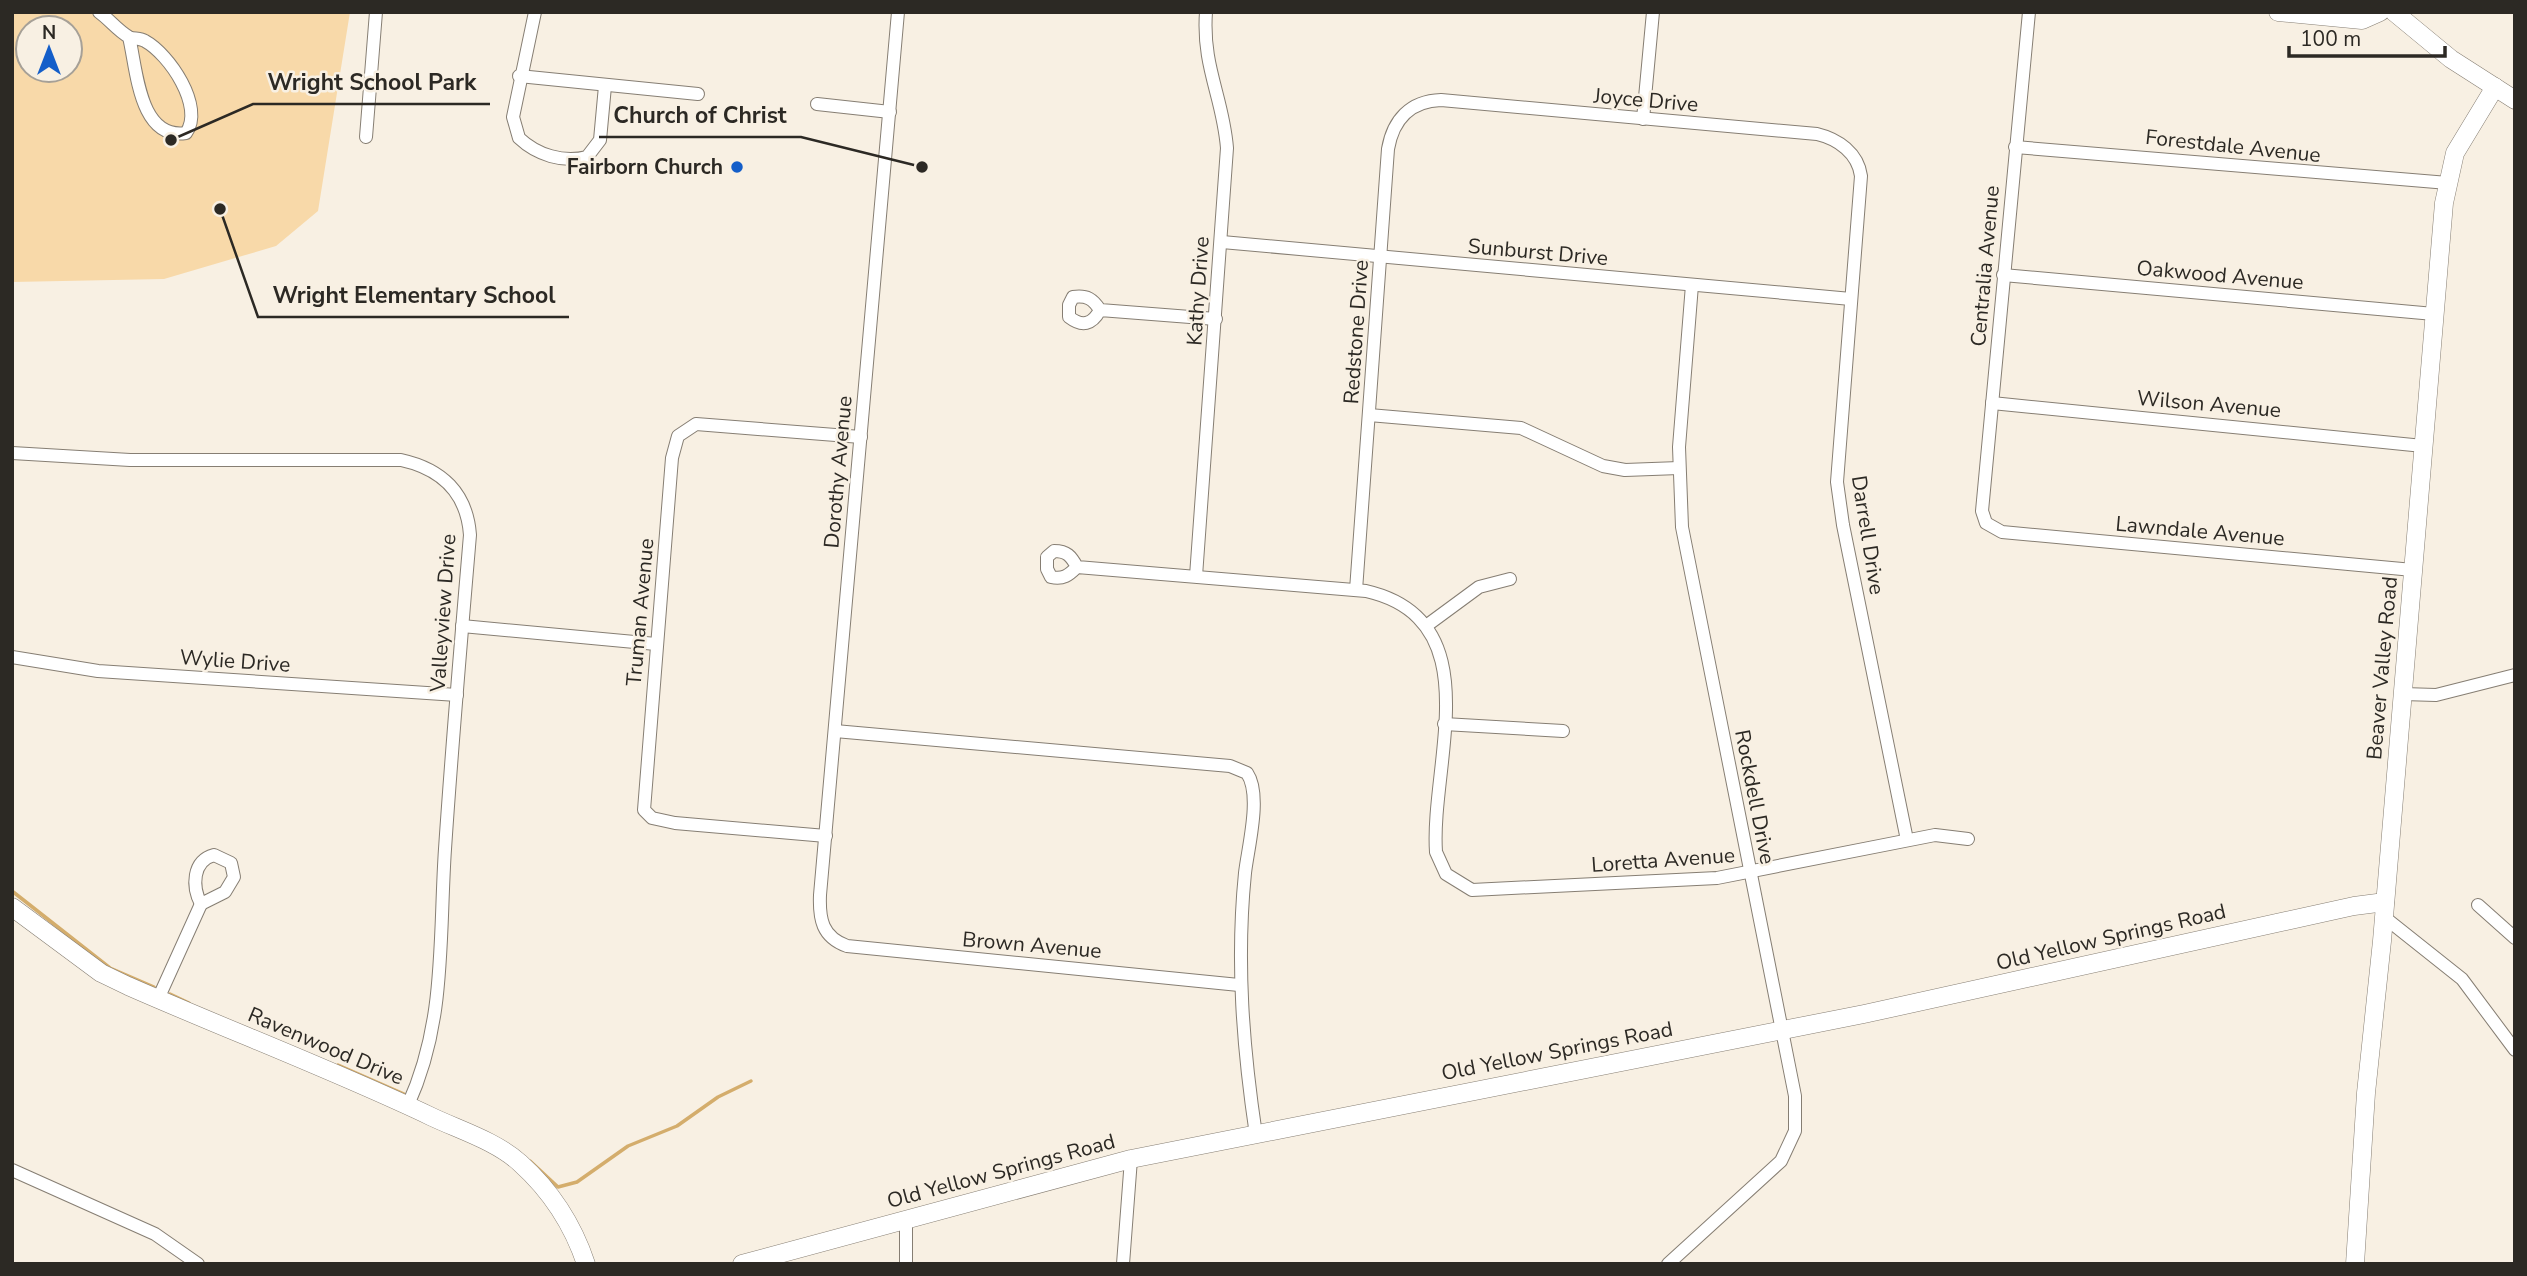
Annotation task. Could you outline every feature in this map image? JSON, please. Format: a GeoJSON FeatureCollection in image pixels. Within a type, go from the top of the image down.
{"type":"FeatureCollection","features":[{"type":"Feature","properties":{"kind":"street"},"geometry":{"type":"LineString","coordinates":[[99,12],[129,37],[146,41],[171,66],[188,92],[193,111],[192,125],[186,132],[172,135],[161,130],[152,121],[142,93],[129,37]]}},
{"type":"Feature","properties":{"kind":"street"},"geometry":{"type":"LineString","coordinates":[[366,137],[376,12]]}},
{"type":"Feature","properties":{"kind":"street"},"geometry":{"type":"LineString","coordinates":[[535,12],[519,76],[513,117],[519,138],[537,152],[569,159],[587,157],[597,146],[604,86]]}},
{"type":"Feature","properties":{"kind":"street","name":"Dorothy Avenue"},"geometry":{"type":"LineString","coordinates":[[827,933],[819,911],[898,12]]}},
{"type":"Feature","properties":{"kind":"street","name":"Kathy Drive"},"geometry":{"type":"LineString","coordinates":[[1196,576],[1227,148],[1223,118],[1206,58],[1206,12]]}},
{"type":"Feature","properties":{"kind":"street"},"geometry":{"type":"LineString","coordinates":[[1643,119],[1653,12]]}},
{"type":"Feature","properties":{"kind":"street","name":"Centralia Avenue"},"geometry":{"type":"LineString","coordinates":[[1986,523],[1982,511],[2029,12]]}},
{"type":"Feature","properties":{"kind":"street"},"geometry":{"type":"LineString","coordinates":[[2278,12],[2362,20],[2380,12]]}},
{"type":"Feature","properties":{"kind":"street"},"geometry":{"type":"LineString","coordinates":[[2394,12],[2451,59],[2515,100]]}},
{"type":"Feature","properties":{"kind":"street"},"geometry":{"type":"LineString","coordinates":[[519,76],[698,94]]}},
{"type":"Feature","properties":{"kind":"street","name":"Beaver Valley Road"},"geometry":{"type":"LineString","coordinates":[[2355,1264],[2364,1116],[2403,694],[2434,314],[2448,183],[2460,143],[2494,87]]}},
{"type":"Feature","properties":{"kind":"street","name":"Joyce Drive"},"geometry":{"type":"LineString","coordinates":[[1433,100],[1817,134],[1834,139],[1850,152]]}},
{"type":"Feature","properties":{"kind":"street","name":"Redstone Drive"},"geometry":{"type":"LineString","coordinates":[[1356,590],[1392,133],[1406,111],[1433,100]]}},
{"type":"Feature","properties":{"kind":"street"},"geometry":{"type":"LineString","coordinates":[[817,104],[890,112]]}},
{"type":"Feature","properties":{"kind":"street","name":"Forestdale Avenue"},"geometry":{"type":"LineString","coordinates":[[2015,147],[2448,183]]}},
{"type":"Feature","properties":{"kind":"street","name":"Darrell Drive"},"geometry":{"type":"LineString","coordinates":[[1850,152],[1861,176],[1839,433],[1838,493],[1907,840]]}},
{"type":"Feature","properties":{"kind":"street","name":"Sunburst Drive"},"geometry":{"type":"LineString","coordinates":[[1222,242],[1851,299]]}},
{"type":"Feature","properties":{"kind":"street","name":"Oakwood Avenue"},"geometry":{"type":"LineString","coordinates":[[2003,275],[2434,314]]}},
{"type":"Feature","properties":{"kind":"street","name":"Rockdell Drive"},"geometry":{"type":"LineString","coordinates":[[1668,1264],[1777,1167],[1795,1131],[1797,1105],[1685,544],[1679,468],[1692,285]]}},
{"type":"Feature","properties":{"kind":"street"},"geometry":{"type":"LineString","coordinates":[[1100,310],[1216,318]]}},
{"type":"Feature","properties":{"kind":"street","name":"Wilson Avenue"},"geometry":{"type":"LineString","coordinates":[[1992,403],[2423,446]]}},
{"type":"Feature","properties":{"kind":"street"},"geometry":{"type":"LineString","coordinates":[[1369,415],[1521,428],[1603,466],[1625,470],[1679,468]]}},
{"type":"Feature","properties":{"kind":"street","name":"Truman Avenue"},"geometry":{"type":"LineString","coordinates":[[826,836],[662,821],[648,815],[642,802],[675,441],[687,427],[713,424],[861,437]]}},
{"type":"Feature","properties":{"kind":"street","name":"Valleyview Drive"},"geometry":{"type":"LineString","coordinates":[[12,453],[130,460],[388,459],[423,467],[449,482],[467,514],[470,535],[436,1016],[427,1061],[408,1105]]}},
{"type":"Feature","properties":{"kind":"street","name":"Lawndale Avenue"},"geometry":{"type":"LineString","coordinates":[[1986,523],[2002,532],[2413,570]]}},
{"type":"Feature","properties":{"kind":"street"},"geometry":{"type":"LineString","coordinates":[[1077,567],[1356,590],[1394,601],[1426,626],[1444,665],[1447,693],[1444,724],[1563,731]]}},
{"type":"Feature","properties":{"kind":"street"},"geometry":{"type":"LineString","coordinates":[[1426,626],[1479,587],[1510,579]]}},
{"type":"Feature","properties":{"kind":"street"},"geometry":{"type":"LineString","coordinates":[[463,626],[656,644]]}},
{"type":"Feature","properties":{"kind":"street","name":"Wylie Drive"},"geometry":{"type":"LineString","coordinates":[[12,657],[98,671],[457,695]]}},
{"type":"Feature","properties":{"kind":"street"},"geometry":{"type":"LineString","coordinates":[[2403,694],[2436,695],[2515,675]]}},
{"type":"Feature","properties":{"kind":"street","name":"Loretta Avenue"},"geometry":{"type":"LineString","coordinates":[[1444,724],[1436,844],[1438,860],[1446,874],[1462,886],[1483,891],[1717,878],[1942,834],[1968,839]]}},
{"type":"Feature","properties":{"kind":"street"},"geometry":{"type":"LineString","coordinates":[[835,731],[1230,766],[1247,773],[1252,781],[1254,794],[1245,878],[1239,985],[1256,1135]]}},
{"type":"Feature","properties":{"kind":"street"},"geometry":{"type":"LineString","coordinates":[[158,999],[201,904]]}},
{"type":"Feature","properties":{"kind":"street"},"geometry":{"type":"LineString","coordinates":[[2478,905],[2515,938]]}},
{"type":"Feature","properties":{"kind":"street","name":"Old Yellow Springs Road"},"geometry":{"type":"LineString","coordinates":[[742,1264],[1057,1176],[1131,1159],[1782,1030],[2354,906],[2384,910]]}},
{"type":"Feature","properties":{"kind":"street","name":"Ravenwood Drive"},"geometry":{"type":"LineString","coordinates":[[12,907],[101,973],[408,1105],[519,1162],[562,1213],[586,1264]]}},
{"type":"Feature","properties":{"kind":"street"},"geometry":{"type":"LineString","coordinates":[[2384,910],[2462,979],[2515,1050]]}},
{"type":"Feature","properties":{"kind":"street","name":"Brown Avenue"},"geometry":{"type":"LineString","coordinates":[[827,933],[847,946],[1239,985]]}},
{"type":"Feature","properties":{"kind":"street"},"geometry":{"type":"LineString","coordinates":[[1123,1264],[1131,1159]]}},
{"type":"Feature","properties":{"kind":"street"},"geometry":{"type":"LineString","coordinates":[[12,1171],[155,1234],[198,1264]]}},
{"type":"Feature","properties":{"kind":"street"},"geometry":{"type":"LineString","coordinates":[[906,1220],[906,1264]]}},
{"type":"Feature","properties":{"kind":"shaded area"},"geometry":{"type":"Polygon","coordinates":[[[12,12],[350,12],[318,211],[276,246],[164,279],[12,282],[12,12]]]}},
{"type":"Feature","properties":{"kind":"waterway"},"geometry":{"type":"LineString","coordinates":[[12,891],[110,968],[154,987]]}},
{"type":"Feature","properties":{"kind":"waterway"},"geometry":{"type":"LineString","coordinates":[[170,994],[189,1003]]}},
{"type":"Feature","properties":{"kind":"waterway"},"geometry":{"type":"LineString","coordinates":[[338,1065],[404,1094]]}},
{"type":"Feature","properties":{"kind":"waterway"},"geometry":{"type":"LineString","coordinates":[[530,1161],[558,1187],[577,1182],[628,1146],[677,1126],[718,1097],[751,1081]]}},
{"type":"Feature","properties":{"kind":"place","name":"Wright School Park"},"geometry":{"type":"Point","coordinates":[171,140]}},
{"type":"Feature","properties":{"kind":"place","name":"Fairborn Church"},"geometry":{"type":"Point","coordinates":[737,167]}},
{"type":"Feature","properties":{"kind":"place","name":"Church of Christ"},"geometry":{"type":"Point","coordinates":[922,167]}},
{"type":"Feature","properties":{"kind":"place","name":"Wright Elementary School"},"geometry":{"type":"Point","coordinates":[220,209]}}]}
